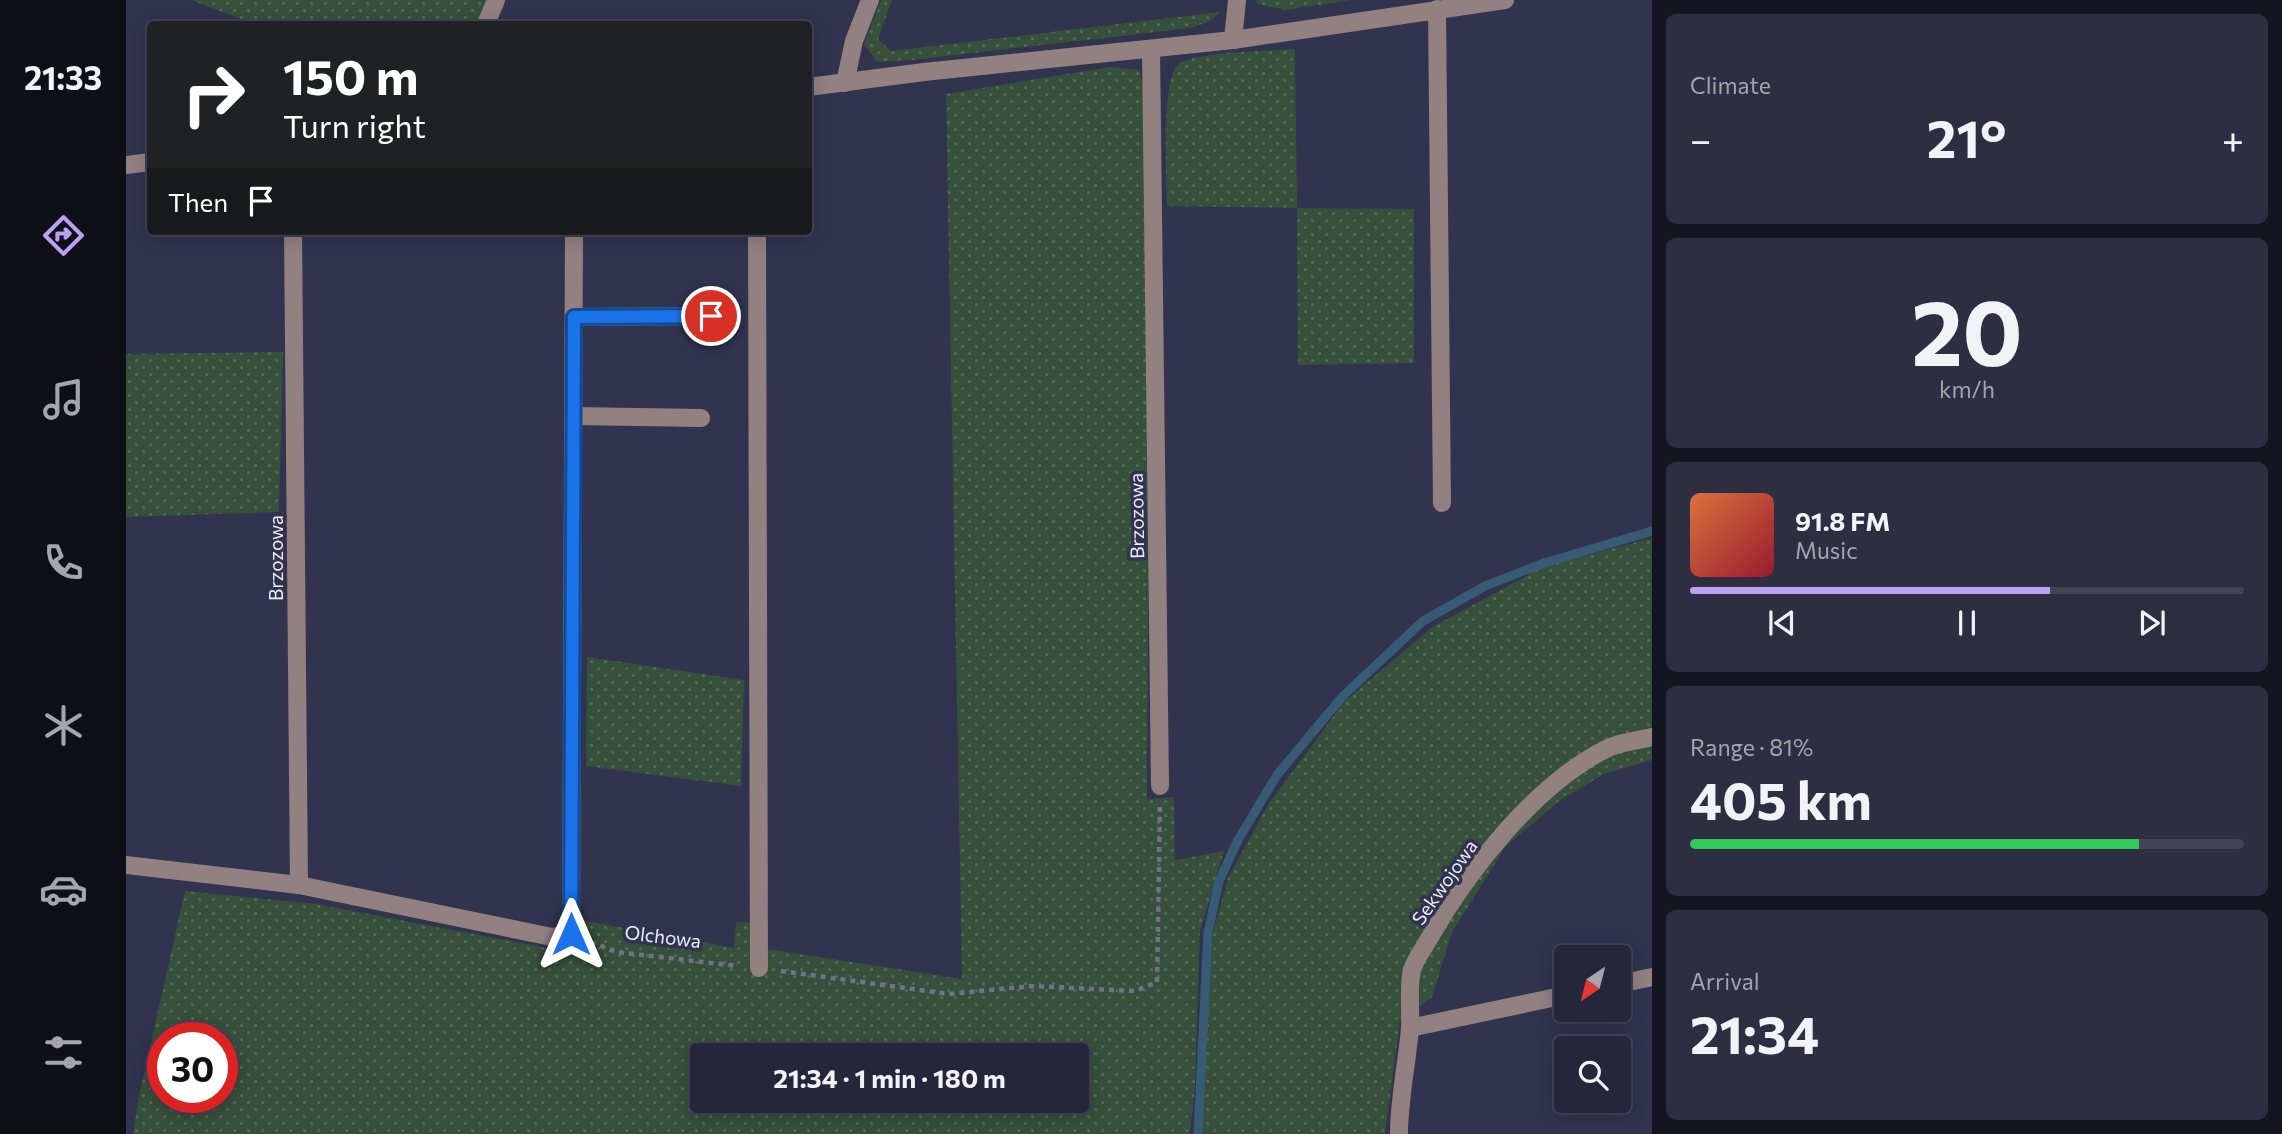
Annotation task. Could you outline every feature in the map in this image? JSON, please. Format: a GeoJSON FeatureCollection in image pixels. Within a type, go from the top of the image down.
{"type":"FeatureCollection","features":[{"type":"Feature","properties":{"kind":"street"},"geometry":{"type":"LineString","coordinates":[[487,21],[496,0]]}},
{"type":"Feature","properties":{"kind":"street"},"geometry":{"type":"LineString","coordinates":[[845,83],[854,41],[870,0]]}},
{"type":"Feature","properties":{"kind":"street"},"geometry":{"type":"LineString","coordinates":[[1233,40],[1237,0]]}},
{"type":"Feature","properties":{"kind":"street"},"geometry":{"type":"LineString","coordinates":[[812,87],[924,72],[1233,40],[1505,0]]}},
{"type":"Feature","properties":{"kind":"street"},"geometry":{"type":"LineString","coordinates":[[1437,9],[1442,503]]}},
{"type":"Feature","properties":{"kind":"street","name":"Brzozowa"},"geometry":{"type":"LineString","coordinates":[[1151,50],[1160,786]]}},
{"type":"Feature","properties":{"kind":"street"},"geometry":{"type":"LineString","coordinates":[[126,165],[147,162]]}},
{"type":"Feature","properties":{"kind":"street","name":"Brzozowa"},"geometry":{"type":"LineString","coordinates":[[293,235],[299,886]]}},
{"type":"Feature","properties":{"kind":"street"},"geometry":{"type":"LineString","coordinates":[[126,865],[299,886],[552,937],[571,934],[574,235]]}},
{"type":"Feature","properties":{"kind":"street"},"geometry":{"type":"LineString","coordinates":[[757,235],[758,968]]}},
{"type":"Feature","properties":{"kind":"street"},"geometry":{"type":"LineString","coordinates":[[574,317],[711,316]]}},
{"type":"Feature","properties":{"kind":"street"},"geometry":{"type":"LineString","coordinates":[[573,416],[701,418]]}},
{"type":"Feature","properties":{"kind":"street","name":"Sekwojowa"},"geometry":{"type":"LineString","coordinates":[[1399,1134],[1410,1028],[1412,969],[1439,922],[1469,877],[1509,827],[1562,777],[1608,748],[1652,737]]}},
{"type":"Feature","properties":{"kind":"street"},"geometry":{"type":"LineString","coordinates":[[1631,981],[1652,977]]}},
{"type":"Feature","properties":{"kind":"street"},"geometry":{"type":"LineString","coordinates":[[1410,1028],[1554,998]]}},
{"type":"Feature","properties":{"kind":"path","name":"Olchowa"},"geometry":{"type":"LineString","coordinates":[[571,934],[616,951],[949,995],[1031,986],[1135,991],[1157,982],[1160,786]]}},
{"type":"Feature","properties":{"kind":"green space"},"geometry":{"type":"Polygon","coordinates":[[[191,0],[486,0],[478,21],[246,21],[191,0]]]}},
{"type":"Feature","properties":{"kind":"green space"},"geometry":{"type":"Polygon","coordinates":[[[881,0],[892,0],[878,39],[891,51],[1220,12],[1210,21],[1191,28],[877,62],[864,44],[881,0]]]}},
{"type":"Feature","properties":{"kind":"green space"},"geometry":{"type":"Polygon","coordinates":[[[1256,0],[1350,0],[1285,10],[1257,4],[1256,0]]]}},
{"type":"Feature","properties":{"kind":"green space"},"geometry":{"type":"Polygon","coordinates":[[[1295,49],[1297,208],[1167,206],[1167,108],[1173,73],[1179,64],[1200,57],[1295,49]]]}},
{"type":"Feature","properties":{"kind":"green space"},"geometry":{"type":"Polygon","coordinates":[[[1110,67],[1139,70],[1145,93],[1149,453],[1147,799],[1174,797],[1175,860],[1224,851],[1200,931],[1195,1087],[1190,1134],[133,1134],[147,1060],[147,1113],[238,1113],[238,1022],[156,1022],[185,891],[316,904],[580,952],[581,920],[734,948],[736,922],[767,924],[767,949],[962,979],[946,94],[1110,67]]]}},
{"type":"Feature","properties":{"kind":"green space"},"geometry":{"type":"Polygon","coordinates":[[[1297,208],[1414,209],[1414,363],[1298,365],[1297,208]]]}},
{"type":"Feature","properties":{"kind":"green space"},"geometry":{"type":"Polygon","coordinates":[[[283,352],[279,512],[126,517],[126,354],[283,352]]]}},
{"type":"Feature","properties":{"kind":"green space"},"geometry":{"type":"Polygon","coordinates":[[[1652,538],[1652,760],[1604,774],[1559,801],[1506,846],[1452,932],[1432,997],[1400,1021],[1385,1134],[1199,1134],[1213,932],[1228,878],[1269,803],[1345,701],[1434,626],[1545,566],[1652,538]]]}},
{"type":"Feature","properties":{"kind":"green space"},"geometry":{"type":"Polygon","coordinates":[[[587,657],[744,680],[741,786],[586,766],[587,657]]]}},
{"type":"Feature","properties":{"kind":"waterway"},"geometry":{"type":"LineString","coordinates":[[1198,1134],[1208,933],[1219,881],[1238,840],[1277,775],[1343,696],[1423,621],[1485,586],[1544,563],[1652,531]]}},
{"type":"Feature","properties":{"kind":"route"},"geometry":{"type":"LineString","coordinates":[[571,934],[574,317],[711,316]]}}]}
